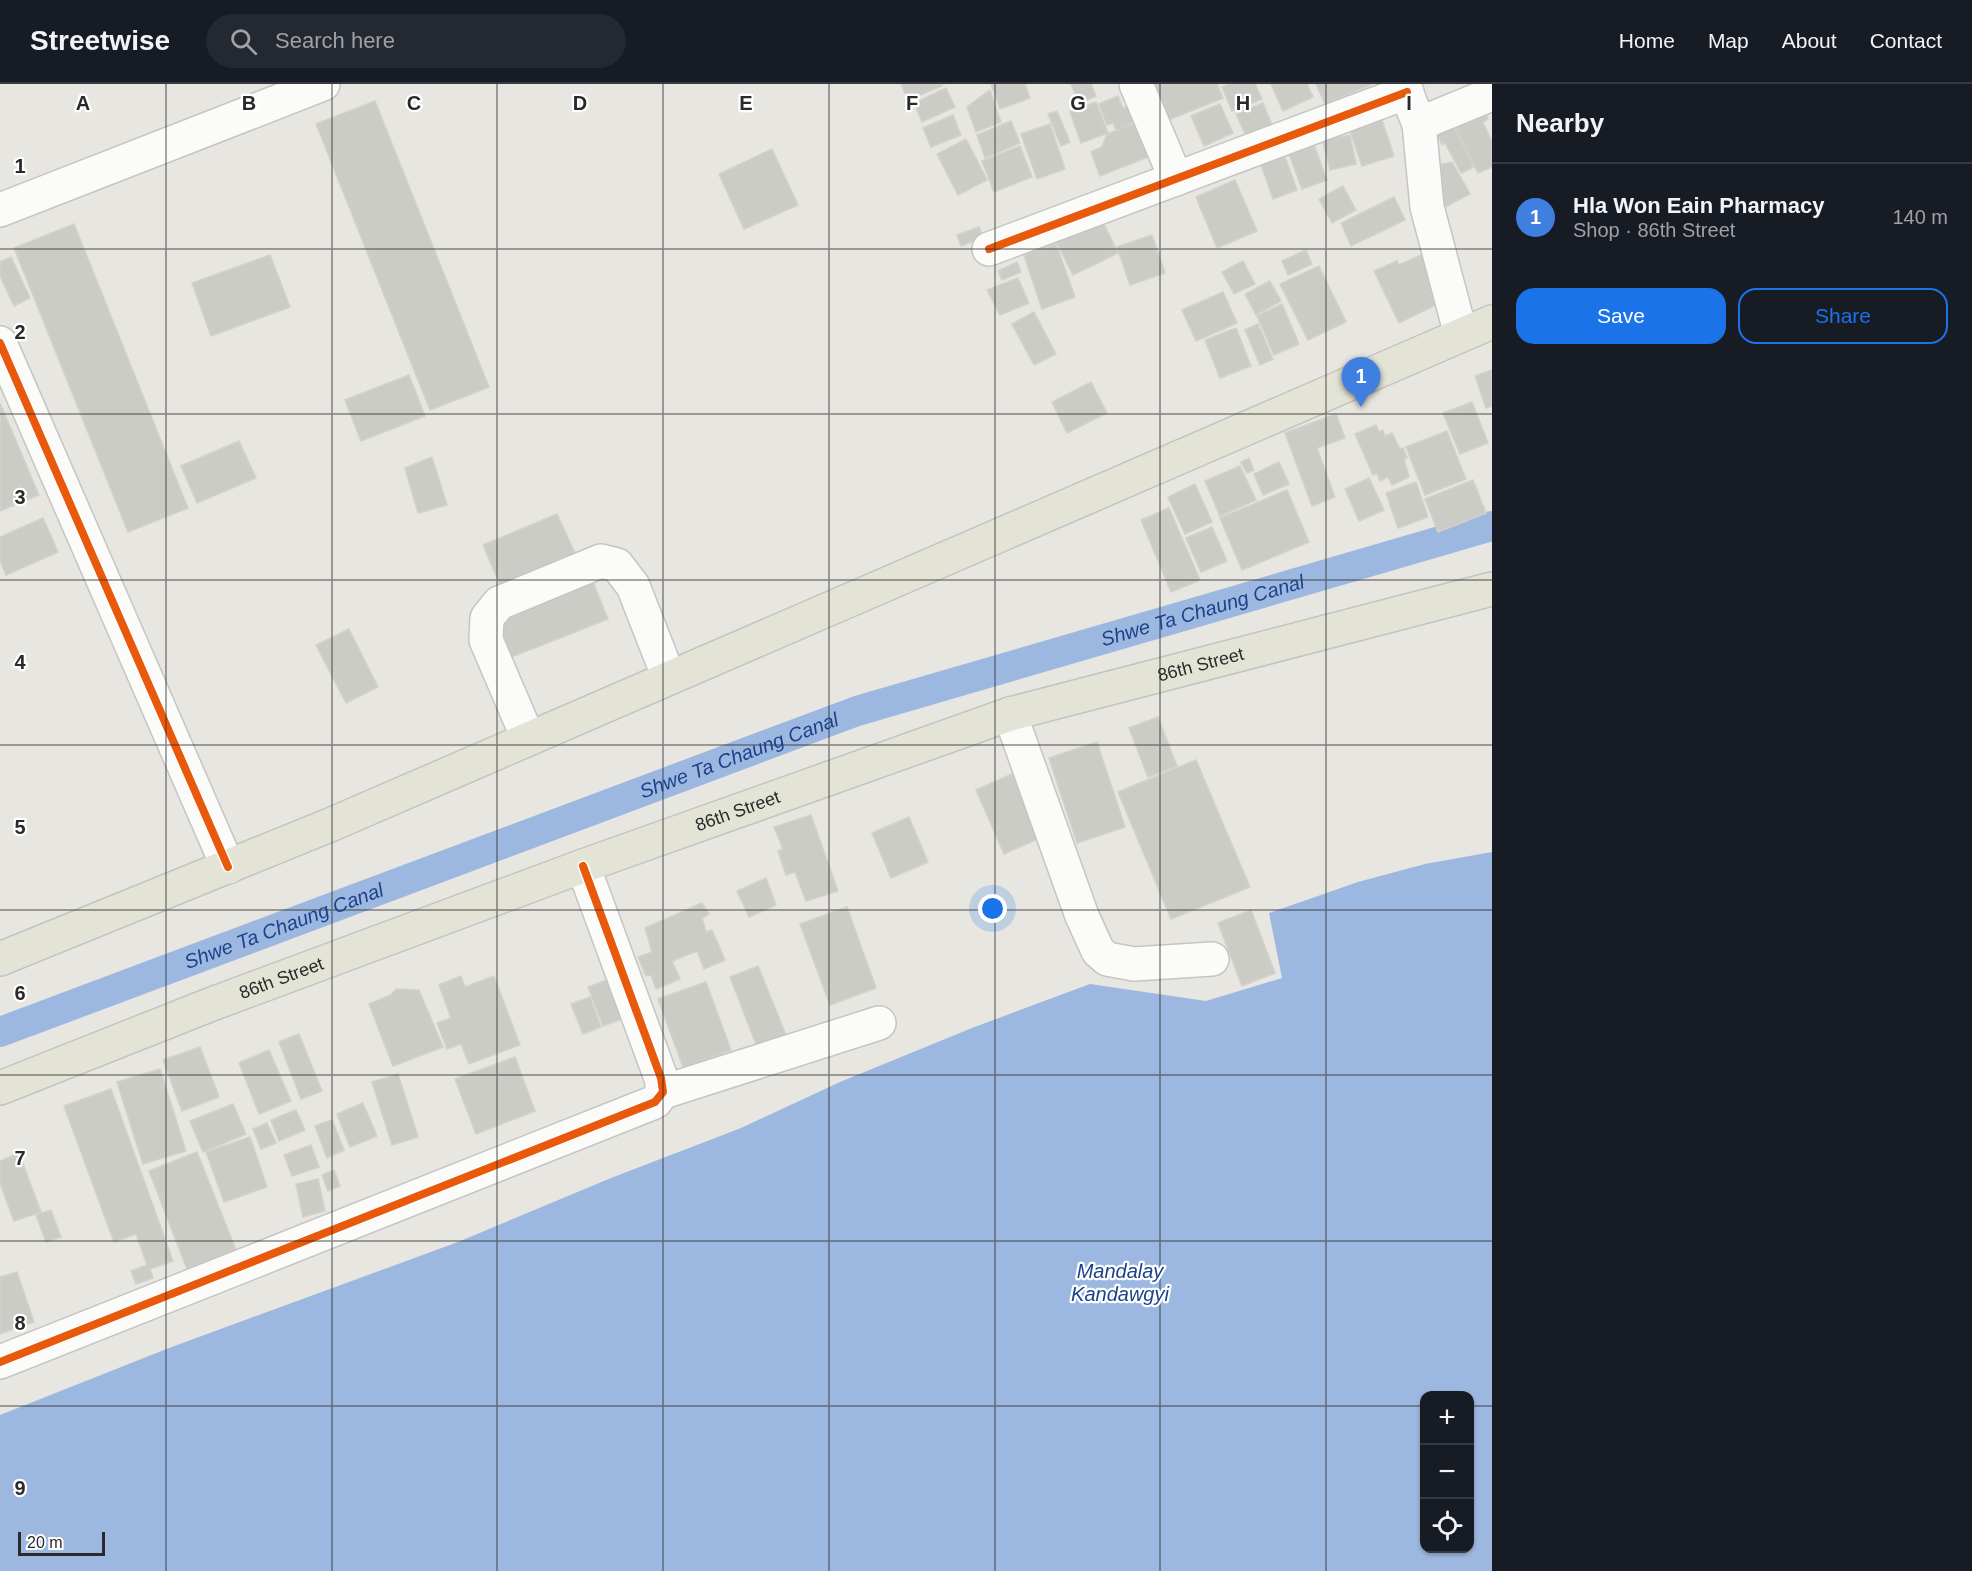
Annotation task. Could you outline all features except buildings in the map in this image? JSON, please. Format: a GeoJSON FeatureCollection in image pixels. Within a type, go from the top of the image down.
{"type":"FeatureCollection","features":[{"type":"Feature","properties":{"kind":"main road"},"geometry":{"type":"LineString","coordinates":[[0,959],[330,825],[1492,322]]}},
{"type":"Feature","properties":{"kind":"main road","name":"86th Street"},"geometry":{"type":"LineString","coordinates":[[0,1088],[212,1005],[583,866],[1010,714],[1492,589]]}},
{"type":"Feature","properties":{"kind":"street"},"geometry":{"type":"LineString","coordinates":[[0,210],[323,84]]}},
{"type":"Feature","properties":{"kind":"street"},"geometry":{"type":"LineString","coordinates":[[1136,84],[1176,179]]}},
{"type":"Feature","properties":{"kind":"street"},"geometry":{"type":"LineString","coordinates":[[990,249],[1176,179],[1405,88],[1419,124],[1427,207],[1461,335]]}},
{"type":"Feature","properties":{"kind":"street"},"geometry":{"type":"LineString","coordinates":[[1419,124],[1492,94]]}},
{"type":"Feature","properties":{"kind":"street"},"geometry":{"type":"LineString","coordinates":[[0,343],[228,867]]}},
{"type":"Feature","properties":{"kind":"street"},"geometry":{"type":"LineString","coordinates":[[528,738],[486,640],[487,618],[499,603],[601,561],[617,565],[633,586],[669,678]]}},
{"type":"Feature","properties":{"kind":"street"},"geometry":{"type":"LineString","coordinates":[[1010,714],[1082,916],[1098,951],[1107,959],[1134,964],[1212,958]]}},
{"type":"Feature","properties":{"kind":"street"},"geometry":{"type":"LineString","coordinates":[[583,866],[661,1078],[663,1092]]}},
{"type":"Feature","properties":{"kind":"street"},"geometry":{"type":"LineString","coordinates":[[0,1362],[644,1107],[655,1102],[663,1092],[879,1023]]}},
{"type":"Feature","properties":{"kind":"water","name":"Mandalay Kandawgyi"},"geometry":{"type":"Polygon","coordinates":[[[1492,852],[1492,1571],[0,1571],[0,1415],[169,1348],[458,1242],[611,1178],[741,1128],[840,1082],[972,1028],[1090,984],[1206,1001],[1282,978],[1269,913],[1358,882],[1425,864],[1492,852]]]}},
{"type":"Feature","properties":{"kind":"waterway","name":"Shwe Ta Chaung Canal"},"geometry":{"type":"LineString","coordinates":[[0,1032],[857,711],[1492,526]]}},
{"type":"Feature","properties":{"kind":"cycle path"},"geometry":{"type":"LineString","coordinates":[[989,249],[1407,92]]}},
{"type":"Feature","properties":{"kind":"cycle path"},"geometry":{"type":"LineString","coordinates":[[0,343],[228,867]]}},
{"type":"Feature","properties":{"kind":"cycle path"},"geometry":{"type":"LineString","coordinates":[[0,1362],[655,1102],[663,1092],[661,1078],[583,866]]}},
{"type":"Feature","properties":{"kind":"place","name":"Hla Won Eain Pharmacy"},"geometry":{"type":"Point","coordinates":[1361,407]}}]}
